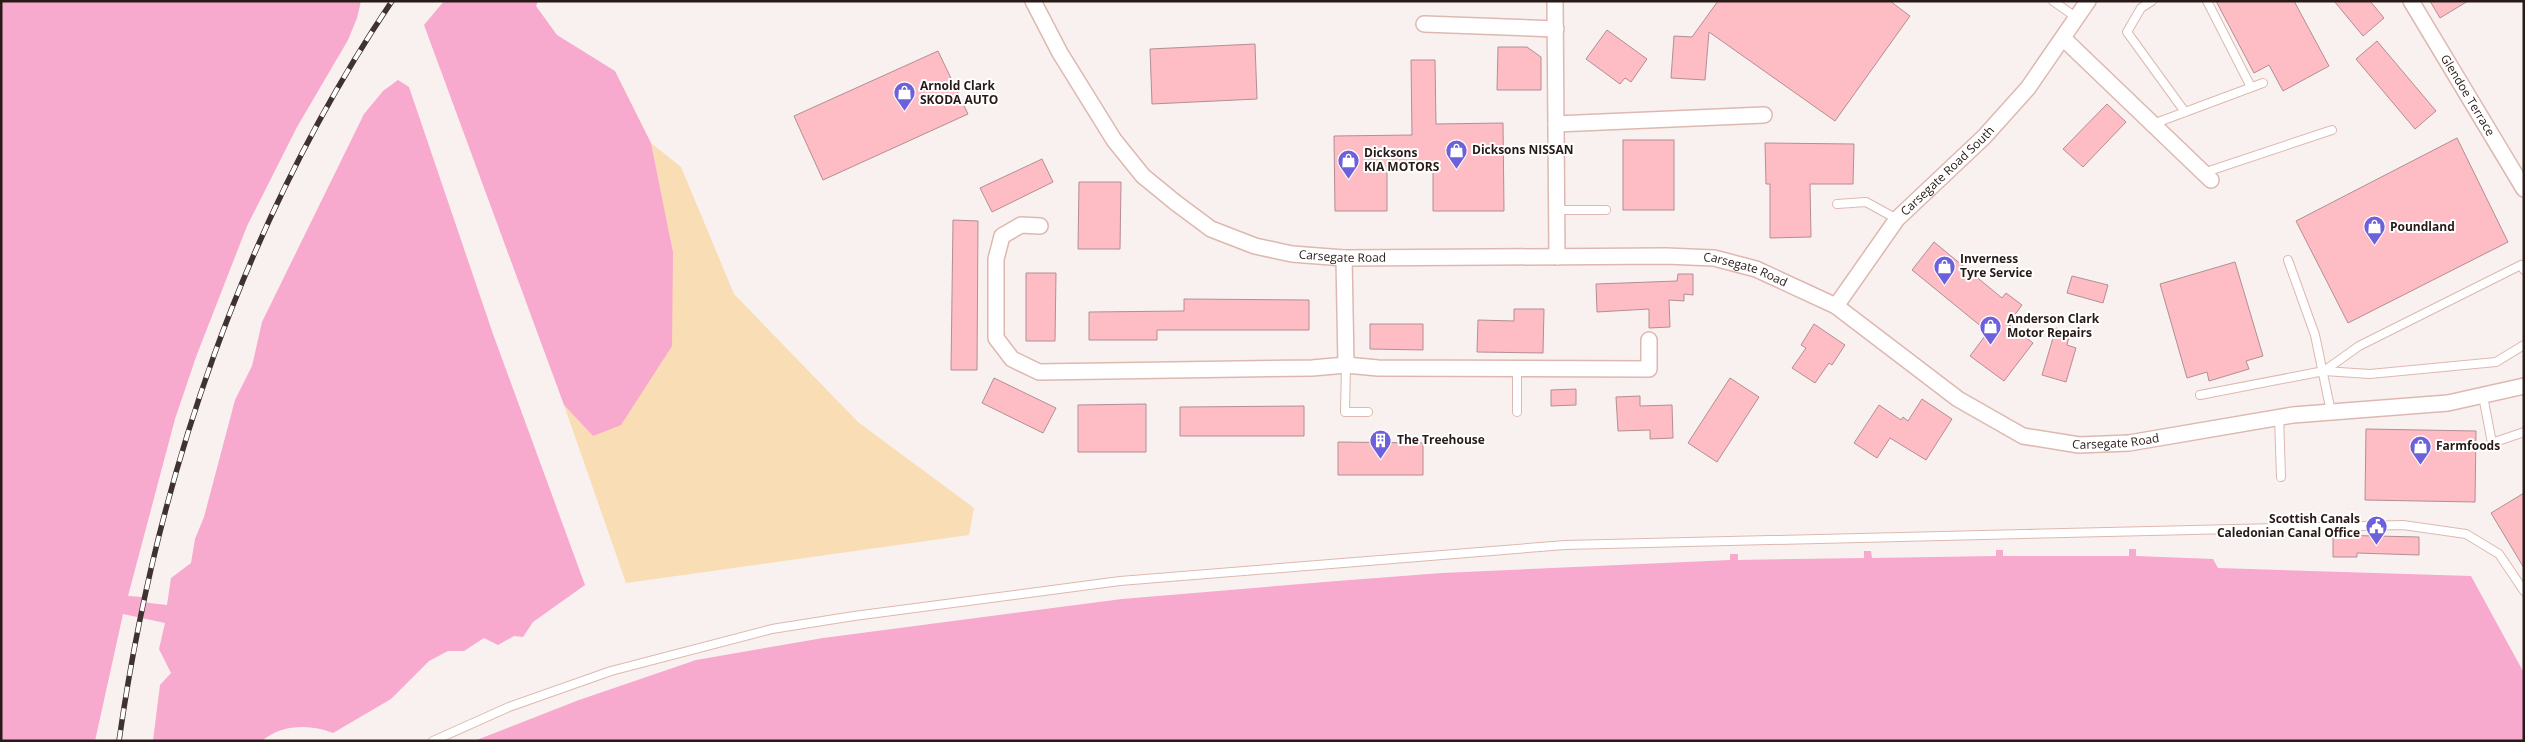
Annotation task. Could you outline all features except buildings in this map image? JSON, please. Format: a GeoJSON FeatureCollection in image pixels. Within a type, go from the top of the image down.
{"type":"FeatureCollection","features":[{"type":"Feature","properties":{"kind":"street","name":"Carsegate Road"},"geometry":{"type":"LineString","coordinates":[[1034,1],[1060,53],[1114,140],[1143,176],[1211,229],[1255,246],[1292,254],[1344,258],[1666,256],[1714,258],[1756,269],[1836,306],[1958,399],[2024,436],[2079,445],[2128,442],[2279,417],[2448,403],[2524,386]]}},
{"type":"Feature","properties":{"kind":"street","name":"Carsegate Road South"},"geometry":{"type":"LineString","coordinates":[[1836,306],[1897,219],[1984,137],[2028,88],[2064,39],[2088,1]]}},
{"type":"Feature","properties":{"kind":"street","name":"Glendoe Terrace"},"geometry":{"type":"LineString","coordinates":[[2411,1],[2524,189]]}},
{"type":"Feature","properties":{"kind":"street"},"geometry":{"type":"LineString","coordinates":[[1555,2],[1558,257]]}},
{"type":"Feature","properties":{"kind":"street"},"geometry":{"type":"LineString","coordinates":[[1424,24],[1556,29]]}},
{"type":"Feature","properties":{"kind":"street"},"geometry":{"type":"LineString","coordinates":[[2064,39],[2207,177]]}},
{"type":"Feature","properties":{"kind":"street"},"geometry":{"type":"LineString","coordinates":[[1556,124],[1764,116]]}},
{"type":"Feature","properties":{"kind":"street"},"geometry":{"type":"LineString","coordinates":[[1040,226],[1021,225],[1002,236],[996,258],[996,338],[1012,359],[1039,372],[1312,368],[1346,365],[1378,368],[1649,369],[1649,340]]}},
{"type":"Feature","properties":{"kind":"street"},"geometry":{"type":"LineString","coordinates":[[1344,258],[1346,365]]}},
{"type":"Feature","properties":{"kind":"lane"},"geometry":{"type":"LineString","coordinates":[[2053,1],[2077,18]]}},
{"type":"Feature","properties":{"kind":"lane"},"geometry":{"type":"LineString","coordinates":[[2152,1],[2141,8],[2127,32],[2185,112]]}},
{"type":"Feature","properties":{"kind":"lane"},"geometry":{"type":"LineString","coordinates":[[2206,1],[2251,87]]}},
{"type":"Feature","properties":{"kind":"lane"},"geometry":{"type":"LineString","coordinates":[[2153,124],[2263,83]]}},
{"type":"Feature","properties":{"kind":"lane"},"geometry":{"type":"LineString","coordinates":[[2207,177],[2332,130]]}},
{"type":"Feature","properties":{"kind":"lane"},"geometry":{"type":"LineString","coordinates":[[1837,204],[1866,202],[1897,219]]}},
{"type":"Feature","properties":{"kind":"lane"},"geometry":{"type":"LineString","coordinates":[[1557,210],[1606,210]]}},
{"type":"Feature","properties":{"kind":"lane"},"geometry":{"type":"LineString","coordinates":[[2288,260],[2315,335],[2331,412]]}},
{"type":"Feature","properties":{"kind":"lane"},"geometry":{"type":"LineString","coordinates":[[2324,371],[2359,346],[2521,264],[2524,270]]}},
{"type":"Feature","properties":{"kind":"lane"},"geometry":{"type":"LineString","coordinates":[[2200,395],[2324,371],[2370,374],[2496,362],[2524,345]]}},
{"type":"Feature","properties":{"kind":"lane"},"geometry":{"type":"LineString","coordinates":[[1346,365],[1346,412],[1368,412]]}},
{"type":"Feature","properties":{"kind":"lane"},"geometry":{"type":"LineString","coordinates":[[1517,369],[1517,412]]}},
{"type":"Feature","properties":{"kind":"lane"},"geometry":{"type":"LineString","coordinates":[[2483,396],[2492,443],[2524,432]]}},
{"type":"Feature","properties":{"kind":"lane"},"geometry":{"type":"LineString","coordinates":[[2279,417],[2281,477]]}},
{"type":"Feature","properties":{"kind":"lane"},"geometry":{"type":"LineString","coordinates":[[433,741],[509,707],[611,671],[772,629],[854,616],[1120,581],[1458,552],[1565,545],[2402,525],[2466,534],[2499,554],[2524,591]]}},
{"type":"Feature","properties":{"kind":"shaded area"},"geometry":{"type":"Polygon","coordinates":[[[1,1],[361,1],[357,18],[348,40],[297,127],[247,226],[196,357],[175,419],[128,596],[142,597],[141,602],[167,605],[171,578],[191,563],[195,539],[204,517],[235,400],[252,366],[262,322],[364,114],[383,91],[398,80],[409,87],[493,334],[585,585],[533,622],[523,637],[514,636],[498,645],[484,638],[464,651],[448,651],[429,661],[391,699],[333,733],[315,728],[296,727],[278,731],[262,741],[153,741],[160,685],[171,673],[159,649],[165,623],[123,614],[95,741],[1,741],[1,1]]]}},
{"type":"Feature","properties":{"kind":"shaded area"},"geometry":{"type":"Polygon","coordinates":[[[444,1],[538,1],[536,6],[557,35],[615,71],[651,143],[673,252],[672,346],[621,425],[593,436],[564,405],[424,25],[444,1]]]}},
{"type":"Feature","properties":{"kind":"shaded area"},"geometry":{"type":"Polygon","coordinates":[[[651,143],[681,167],[734,294],[858,422],[974,508],[969,535],[626,583],[564,405],[593,436],[673,252],[651,143]]]}},
{"type":"Feature","properties":{"kind":"shaded area"},"geometry":{"type":"Polygon","coordinates":[[[2129,549],[2136,549],[2136,556],[2213,559],[2218,568],[2471,576],[2524,673],[2524,741],[474,741],[579,700],[696,660],[823,638],[1122,599],[1442,573],[1730,560],[1730,554],[1738,554],[1738,560],[1864,558],[1864,551],[1871,551],[1872,558],[1996,556],[1996,550],[2003,550],[2003,556],[2129,556],[2129,549]]]}},
{"type":"Feature","properties":{"kind":"railway"},"geometry":{"type":"LineString","coordinates":[[119,741],[135,643],[156,546],[183,450],[214,356],[250,263],[292,173],[339,85],[392,1]]}},
{"type":"Feature","properties":{"kind":"place","name":"Arnold Clark SKODA AUTO"},"geometry":{"type":"Point","coordinates":[904,112]}},
{"type":"Feature","properties":{"kind":"place","name":"Dicksons NISSAN"},"geometry":{"type":"Point","coordinates":[1456,169]}},
{"type":"Feature","properties":{"kind":"place","name":"Dicksons KIA MOTORS"},"geometry":{"type":"Point","coordinates":[1348,179]}},
{"type":"Feature","properties":{"kind":"place","name":"Poundland"},"geometry":{"type":"Point","coordinates":[2374,246]}},
{"type":"Feature","properties":{"kind":"place","name":"Inverness Tyre Service"},"geometry":{"type":"Point","coordinates":[1944,285]}},
{"type":"Feature","properties":{"kind":"place","name":"Anderson Clark Motor Repairs"},"geometry":{"type":"Point","coordinates":[1991,345]}},
{"type":"Feature","properties":{"kind":"place","name":"The Treehouse"},"geometry":{"type":"Point","coordinates":[1381,459]}},
{"type":"Feature","properties":{"kind":"place","name":"Farmfoods"},"geometry":{"type":"Point","coordinates":[2420,465]}},
{"type":"Feature","properties":{"kind":"place","name":"Scottish Canals Caledonian Canal Office"},"geometry":{"type":"Point","coordinates":[2376,545]}}]}
